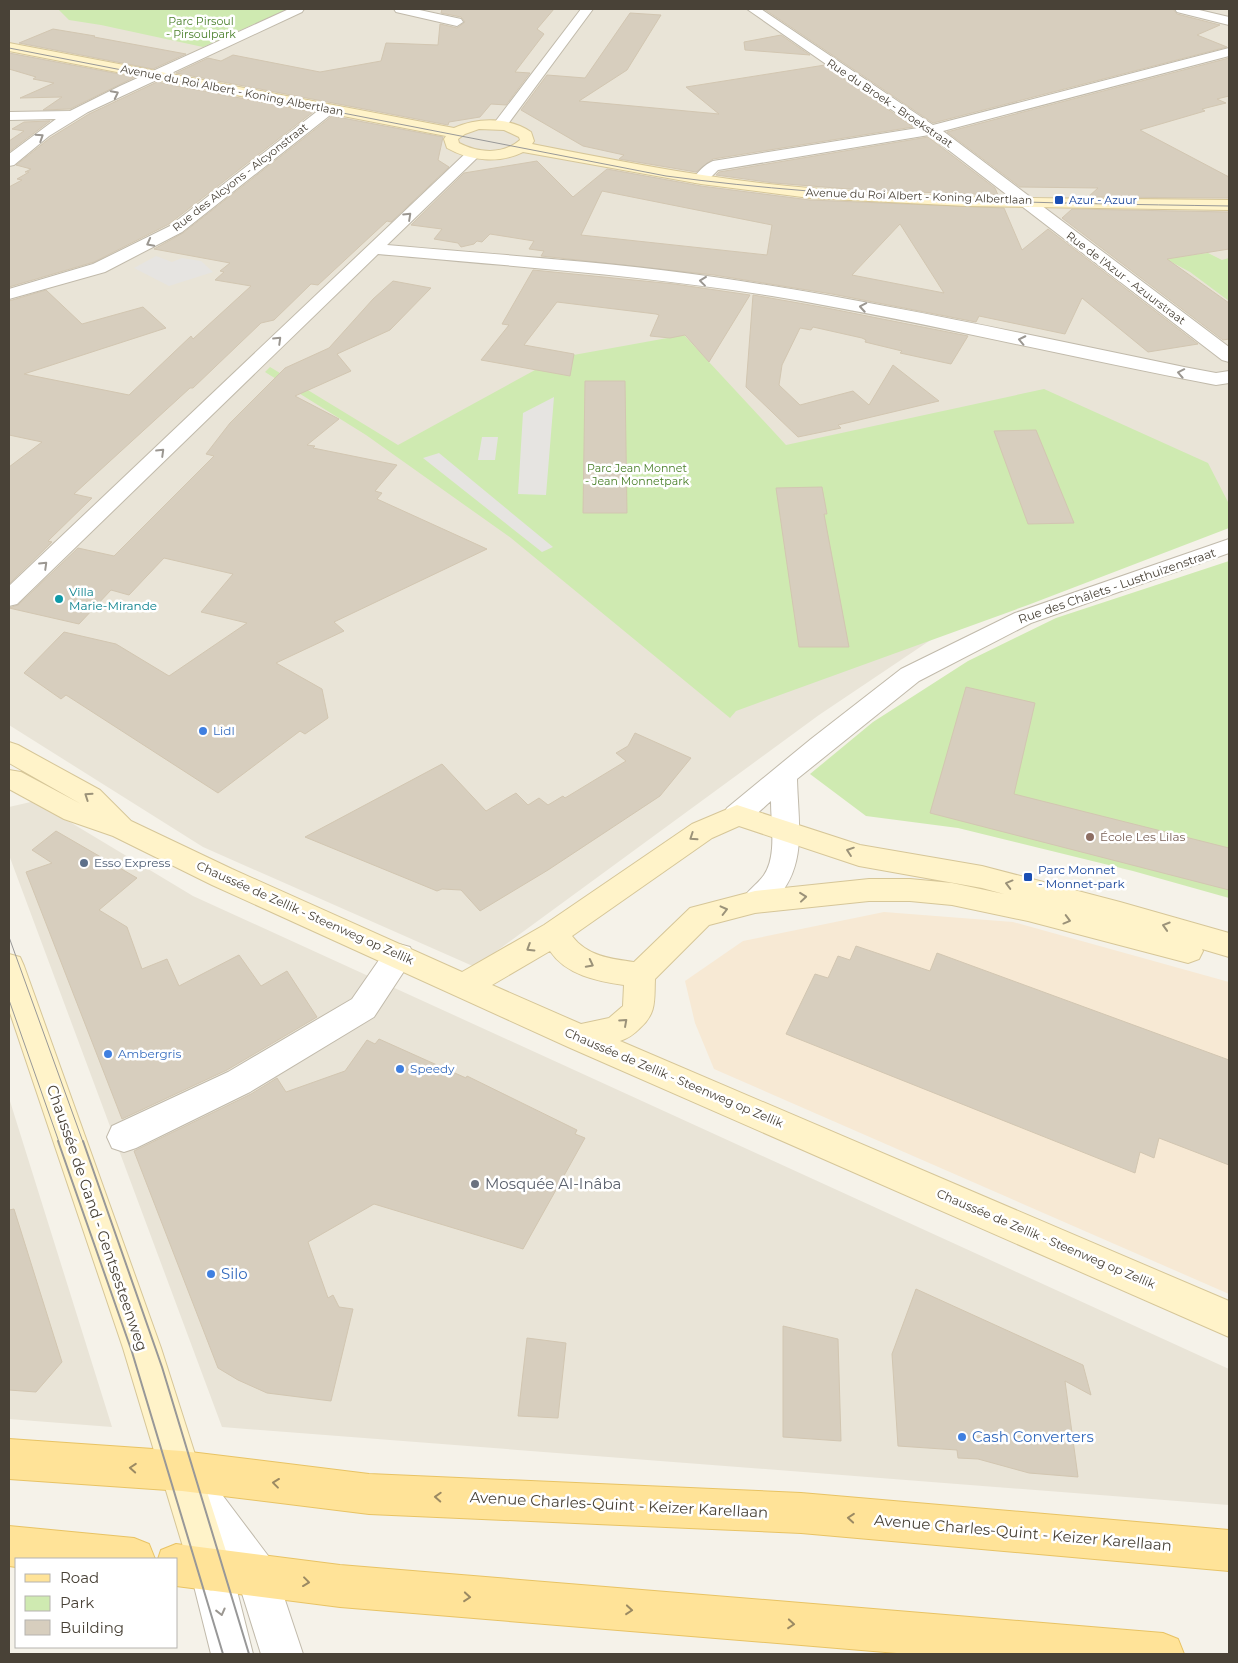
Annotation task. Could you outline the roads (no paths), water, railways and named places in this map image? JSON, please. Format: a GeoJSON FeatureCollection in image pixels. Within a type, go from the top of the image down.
{"type":"FeatureCollection","features":[{"type":"Feature","properties":{"kind":"main road","name":"Avenue Charles-Quint - Keizer Karellaan"},"geometry":{"type":"LineString","coordinates":[[9,1459],[182,1472],[369,1494],[801,1513],[1229,1551]]}},
{"type":"Feature","properties":{"kind":"main road"},"geometry":{"type":"LineString","coordinates":[[9,1546],[124,1558]]}},
{"type":"Feature","properties":{"kind":"main road"},"geometry":{"type":"LineString","coordinates":[[194,1568],[360,1588],[1163,1654]]}},
{"type":"Feature","properties":{"kind":"street"},"geometry":{"type":"LineString","coordinates":[[9,162],[33,142],[74,115],[155,74],[298,9]]}},
{"type":"Feature","properties":{"kind":"street"},"geometry":{"type":"LineString","coordinates":[[400,9],[457,22]]}},
{"type":"Feature","properties":{"kind":"street"},"geometry":{"type":"LineString","coordinates":[[500,125],[588,9]]}},
{"type":"Feature","properties":{"kind":"street","name":"Rue du Broek - Broekstraat"},"geometry":{"type":"LineString","coordinates":[[753,9],[931,130],[1024,200]]}},
{"type":"Feature","properties":{"kind":"street"},"geometry":{"type":"LineString","coordinates":[[1181,9],[1229,21]]}},
{"type":"Feature","properties":{"kind":"street","name":"Avenue du Roi Albert - Koning Albertlaan"},"geometry":{"type":"LineString","coordinates":[[9,47],[455,133],[479,125],[500,125],[518,129],[526,134],[527,141],[522,146],[499,154],[473,154],[452,145],[451,139],[455,133]]}},
{"type":"Feature","properties":{"kind":"street"},"geometry":{"type":"LineString","coordinates":[[700,180],[713,166],[931,130],[1229,52]]}},
{"type":"Feature","properties":{"kind":"street","name":"Rue des Alcyons - Alcyonstraat"},"geometry":{"type":"LineString","coordinates":[[9,294],[99,268],[176,230],[329,109]]}},
{"type":"Feature","properties":{"kind":"street"},"geometry":{"type":"LineString","coordinates":[[9,116],[74,115]]}},
{"type":"Feature","properties":{"kind":"street","name":"Avenue du Roi Albert - Koning Albertlaan"},"geometry":{"type":"LineString","coordinates":[[522,146],[700,180],[827,194],[1229,205]]}},
{"type":"Feature","properties":{"kind":"street"},"geometry":{"type":"LineString","coordinates":[[9,599],[473,154]]}},
{"type":"Feature","properties":{"kind":"street","name":"Rue de l'Azur - Azuurstraat"},"geometry":{"type":"LineString","coordinates":[[1024,200],[1229,356]]}},
{"type":"Feature","properties":{"kind":"street"},"geometry":{"type":"LineString","coordinates":[[373,250],[539,264],[713,282],[884,311],[1216,379],[1229,377]]}},
{"type":"Feature","properties":{"kind":"street","name":"Rue des Châlets - Lusthuizenstraat"},"geometry":{"type":"LineString","coordinates":[[737,816],[820,745],[910,675],[1023,618],[1229,546]]}},
{"type":"Feature","properties":{"kind":"street","name":"Chaussée de Zellik - Steenweg op Zellik"},"geometry":{"type":"LineString","coordinates":[[9,751],[91,797],[123,829]]}},
{"type":"Feature","properties":{"kind":"street"},"geometry":{"type":"LineString","coordinates":[[755,902],[776,881],[785,856],[784,777]]}},
{"type":"Feature","properties":{"kind":"street","name":"Chaussée de Zellik - Steenweg op Zellik"},"geometry":{"type":"LineString","coordinates":[[9,779],[74,812],[123,829],[231,881],[579,1038],[1229,1319]]}},
{"type":"Feature","properties":{"kind":"street"},"geometry":{"type":"LineString","coordinates":[[465,985],[516,957],[554,933],[702,831],[737,816],[784,829],[859,855],[982,877],[1120,913],[1229,945]]}},
{"type":"Feature","properties":{"kind":"street"},"geometry":{"type":"LineString","coordinates":[[579,1038],[618,1028],[638,1010],[640,976],[700,916],[755,902],[869,890],[910,890],[952,894],[1028,910],[1229,961]]}},
{"type":"Feature","properties":{"kind":"street"},"geometry":{"type":"LineString","coordinates":[[554,933],[568,953],[598,969],[640,976]]}},
{"type":"Feature","properties":{"kind":"street"},"geometry":{"type":"LineString","coordinates":[[124,1137],[239,1082],[363,1008],[399,956]]}},
{"type":"Feature","properties":{"kind":"street","name":"Chaussée de Gand - Gentsesteenweg"},"geometry":{"type":"LineString","coordinates":[[9,966],[77,1156],[182,1472],[194,1568],[232,1654]]}},
{"type":"Feature","properties":{"kind":"street","name":"Chaussée de Gand - Gentsesteenweg"},"geometry":{"type":"LineString","coordinates":[[182,1472],[257,1576],[282,1654]]}},
{"type":"Feature","properties":{"kind":"tram line"},"geometry":{"type":"LineString","coordinates":[[9,48],[666,176],[806,191],[877,196],[1088,204],[1229,206]]}},
{"type":"Feature","properties":{"kind":"tram line"},"geometry":{"type":"LineString","coordinates":[[9,937],[83,1142]]}},
{"type":"Feature","properties":{"kind":"tram line"},"geometry":{"type":"LineString","coordinates":[[9,1000],[59,1142]]}},
{"type":"Feature","properties":{"kind":"tram line"},"geometry":{"type":"LineString","coordinates":[[58,1141],[132,1352],[223,1654]]}},
{"type":"Feature","properties":{"kind":"tram line"},"geometry":{"type":"LineString","coordinates":[[83,1141],[162,1367],[249,1654]]}},
{"type":"Feature","properties":{"kind":"place","name":"Azur - Azuur"},"geometry":{"type":"Point","coordinates":[1059,200]}},
{"type":"Feature","properties":{"kind":"place","name":"Villa Marie-Mirande"},"geometry":{"type":"Point","coordinates":[59,599]}},
{"type":"Feature","properties":{"kind":"place","name":"Lidl"},"geometry":{"type":"Point","coordinates":[203,731]}},
{"type":"Feature","properties":{"kind":"place","name":"École Les Lilas"},"geometry":{"type":"Point","coordinates":[1090,837]}},
{"type":"Feature","properties":{"kind":"place","name":"Esso Express"},"geometry":{"type":"Point","coordinates":[84,863]}},
{"type":"Feature","properties":{"kind":"place","name":"Parc Monnet - Monnet-park"},"geometry":{"type":"Point","coordinates":[1028,877]}},
{"type":"Feature","properties":{"kind":"place","name":"Ambergris"},"geometry":{"type":"Point","coordinates":[108,1054]}},
{"type":"Feature","properties":{"kind":"place","name":"Speedy"},"geometry":{"type":"Point","coordinates":[400,1069]}},
{"type":"Feature","properties":{"kind":"place","name":"Mosquée Al-Inâba"},"geometry":{"type":"Point","coordinates":[475,1184]}},
{"type":"Feature","properties":{"kind":"place","name":"Silo"},"geometry":{"type":"Point","coordinates":[211,1274]}},
{"type":"Feature","properties":{"kind":"place","name":"Cash Converters"},"geometry":{"type":"Point","coordinates":[962,1437]}},
{"type":"Feature","properties":{"kind":"park label","name":"Parc Pirsoul - Pirsoulpark"},"geometry":{"type":"Point","coordinates":[201,27]}},
{"type":"Feature","properties":{"kind":"park label","name":"Parc Jean Monnet - Jean Monnetpark"},"geometry":{"type":"Point","coordinates":[637,474]}}]}
